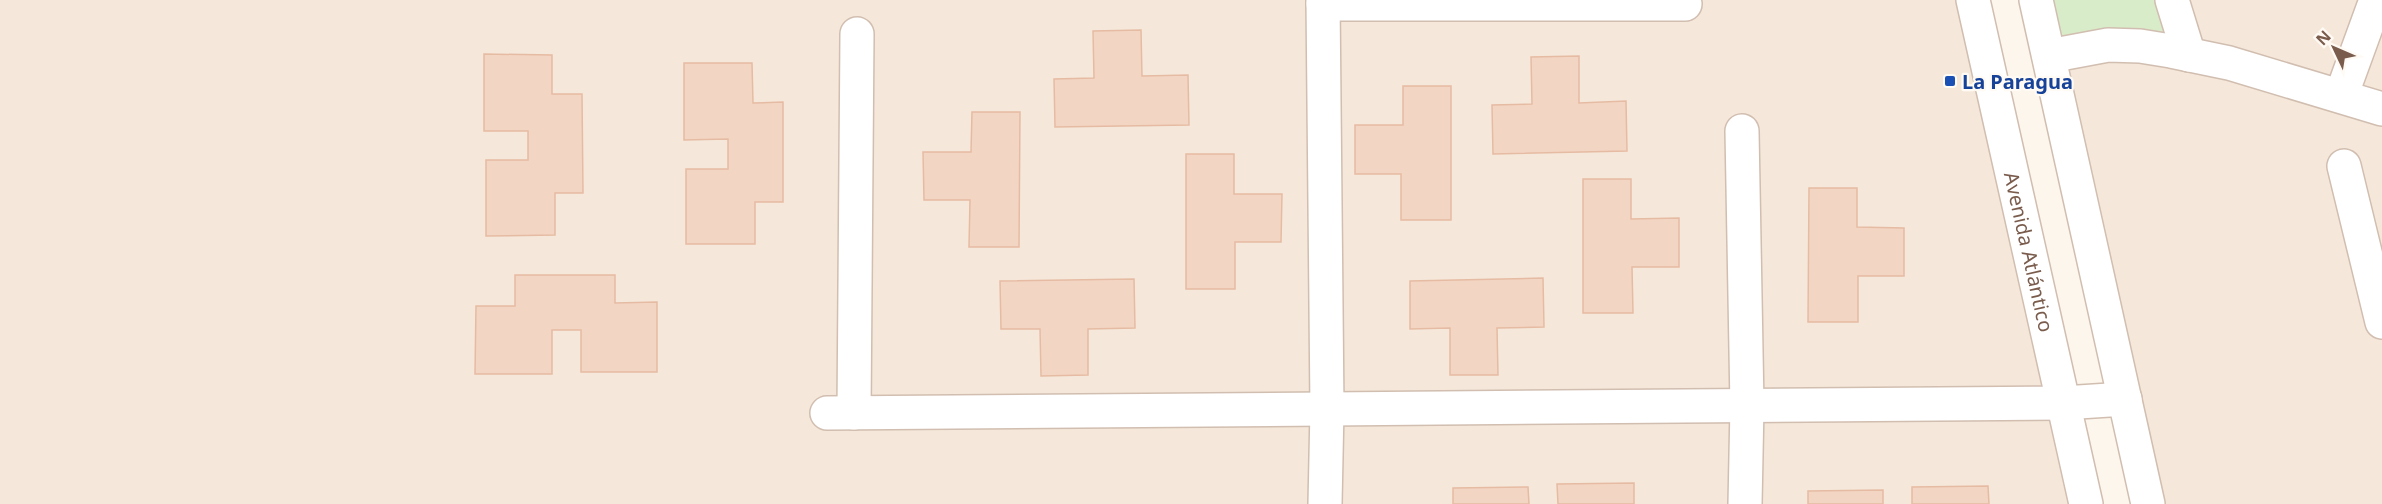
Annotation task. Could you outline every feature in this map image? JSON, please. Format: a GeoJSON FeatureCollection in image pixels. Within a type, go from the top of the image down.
{"type":"FeatureCollection","features":[{"type":"Feature","properties":{"kind":"street","name":"Avenida Atlántico"},"geometry":{"type":"LineString","coordinates":[[1973,0],[2086,504]]}},
{"type":"Feature","properties":{"kind":"street"},"geometry":{"type":"LineString","coordinates":[[2036,0],[2148,504]]}},
{"type":"Feature","properties":{"kind":"street"},"geometry":{"type":"LineString","coordinates":[[2172,0],[2189,55]]}},
{"type":"Feature","properties":{"kind":"street"},"geometry":{"type":"LineString","coordinates":[[2341,96],[2376,0]]}},
{"type":"Feature","properties":{"kind":"street"},"geometry":{"type":"LineString","coordinates":[[1325,504],[1327,410],[1323,2],[1685,4]]}},
{"type":"Feature","properties":{"kind":"street"},"geometry":{"type":"LineString","coordinates":[[857,34],[841,413],[2062,404],[2125,399]]}},
{"type":"Feature","properties":{"kind":"street"},"geometry":{"type":"LineString","coordinates":[[2049,56],[2108,45],[2140,46],[2229,63],[2382,109]]}},
{"type":"Feature","properties":{"kind":"street"},"geometry":{"type":"LineString","coordinates":[[1742,131],[1747,406],[1745,504]]}},
{"type":"Feature","properties":{"kind":"street"},"geometry":{"type":"LineString","coordinates":[[2344,166],[2382,322]]}},
{"type":"Feature","properties":{"kind":"shaded area"},"geometry":{"type":"Polygon","coordinates":[[[0,0],[1973,0],[2086,504],[0,504],[0,0]]]}},
{"type":"Feature","properties":{"kind":"shaded area"},"geometry":{"type":"Polygon","coordinates":[[[2036,0],[2382,0],[2382,504],[2148,504],[2036,0]]]}},
{"type":"Feature","properties":{"kind":"green space"},"geometry":{"type":"Polygon","coordinates":[[[2036,0],[2172,0],[2189,55],[2049,56],[2036,0]]]}},
{"type":"Feature","properties":{"kind":"building"},"geometry":{"type":"Polygon","coordinates":[[[1141,30],[1142,76],[1188,75],[1189,125],[1055,127],[1054,79],[1094,78],[1093,31],[1141,30]]]}},
{"type":"Feature","properties":{"kind":"building"},"geometry":{"type":"Polygon","coordinates":[[[484,54],[552,55],[552,94],[582,94],[583,193],[555,193],[555,235],[486,236],[486,160],[528,160],[528,131],[484,131],[484,54]]]}},
{"type":"Feature","properties":{"kind":"building"},"geometry":{"type":"Polygon","coordinates":[[[1579,56],[1579,103],[1626,101],[1627,151],[1493,154],[1492,105],[1532,104],[1531,57],[1579,56]]]}},
{"type":"Feature","properties":{"kind":"building"},"geometry":{"type":"Polygon","coordinates":[[[684,63],[752,63],[753,103],[783,102],[783,202],[755,202],[755,244],[686,244],[686,169],[728,169],[728,139],[684,140],[684,63]]]}},
{"type":"Feature","properties":{"kind":"building"},"geometry":{"type":"Polygon","coordinates":[[[1403,86],[1451,86],[1451,220],[1401,220],[1401,174],[1355,174],[1355,125],[1403,125],[1403,86]]]}},
{"type":"Feature","properties":{"kind":"building"},"geometry":{"type":"Polygon","coordinates":[[[972,112],[1020,112],[1019,247],[969,247],[970,200],[924,200],[923,152],[971,152],[972,112]]]}},
{"type":"Feature","properties":{"kind":"building"},"geometry":{"type":"Polygon","coordinates":[[[1186,154],[1234,154],[1234,194],[1282,194],[1281,242],[1235,242],[1235,289],[1186,289],[1186,154]]]}},
{"type":"Feature","properties":{"kind":"building"},"geometry":{"type":"Polygon","coordinates":[[[1583,179],[1631,179],[1631,219],[1679,218],[1679,267],[1632,267],[1633,313],[1583,313],[1583,179]]]}},
{"type":"Feature","properties":{"kind":"building"},"geometry":{"type":"Polygon","coordinates":[[[1809,188],[1857,188],[1857,227],[1904,228],[1904,276],[1858,276],[1858,322],[1808,322],[1809,188]]]}},
{"type":"Feature","properties":{"kind":"building"},"geometry":{"type":"Polygon","coordinates":[[[515,275],[615,275],[615,303],[657,302],[657,372],[581,372],[581,330],[552,330],[552,374],[475,374],[476,306],[515,306],[515,275]]]}},
{"type":"Feature","properties":{"kind":"building"},"geometry":{"type":"Polygon","coordinates":[[[1543,278],[1544,327],[1497,328],[1498,375],[1450,375],[1450,328],[1410,329],[1410,281],[1543,278]]]}},
{"type":"Feature","properties":{"kind":"building"},"geometry":{"type":"Polygon","coordinates":[[[1134,279],[1135,328],[1088,329],[1088,375],[1041,376],[1040,329],[1001,329],[1000,281],[1134,279]]]}},
{"type":"Feature","properties":{"kind":"building"},"geometry":{"type":"Polygon","coordinates":[[[1634,483],[1634,504],[1558,504],[1557,484],[1634,483]]]}},
{"type":"Feature","properties":{"kind":"building"},"geometry":{"type":"Polygon","coordinates":[[[1988,486],[1989,504],[1912,504],[1912,487],[1988,486]]]}},
{"type":"Feature","properties":{"kind":"building"},"geometry":{"type":"Polygon","coordinates":[[[1528,487],[1529,504],[1453,504],[1453,488],[1528,487]]]}},
{"type":"Feature","properties":{"kind":"building"},"geometry":{"type":"Polygon","coordinates":[[[1883,490],[1883,504],[1808,504],[1808,491],[1883,490]]]}},
{"type":"Feature","properties":{"kind":"place","name":"La Paragua"},"geometry":{"type":"Point","coordinates":[1950,81]}}]}
